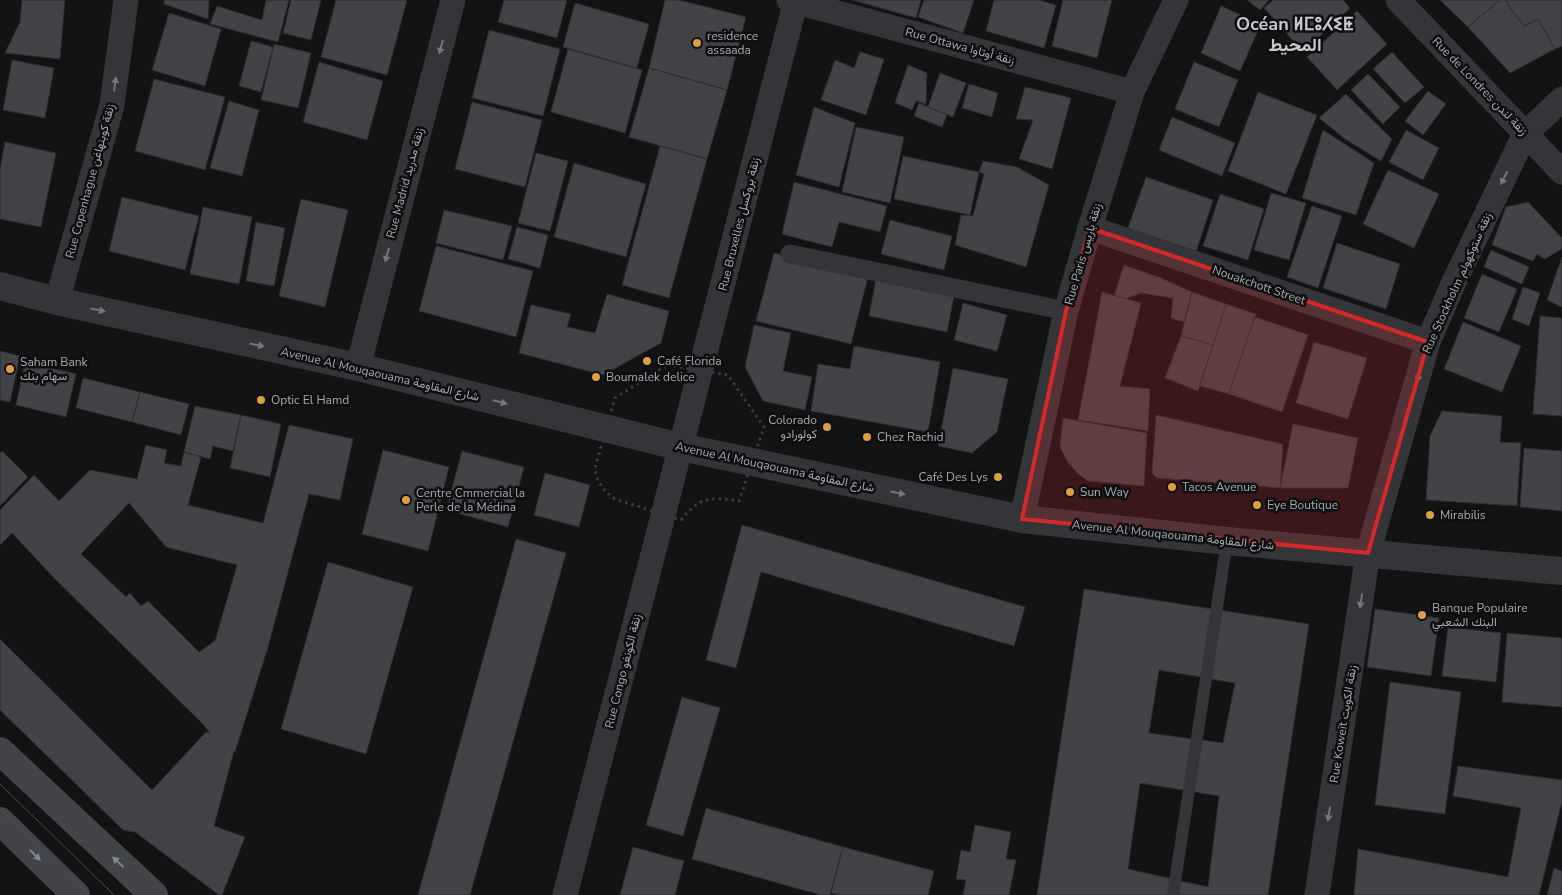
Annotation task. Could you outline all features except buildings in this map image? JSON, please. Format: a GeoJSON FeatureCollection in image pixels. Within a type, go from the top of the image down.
{"type":"FeatureCollection","features":[{"type":"Feature","properties":{"kind":"main road"},"geometry":{"type":"LineString","coordinates":[[0,752],[154,895]]}},
{"type":"Feature","properties":{"kind":"main road"},"geometry":{"type":"LineString","coordinates":[[0,821],[76,895]]}},
{"type":"Feature","properties":{"kind":"street","name":"Rue Copenhague زنقة كوبنهاغن"},"geometry":{"type":"LineString","coordinates":[[57,300],[112,105],[126,0]]}},
{"type":"Feature","properties":{"kind":"street","name":"Rue Madrid زنقة مدريد"},"geometry":{"type":"LineString","coordinates":[[358,367],[453,0]]}},
{"type":"Feature","properties":{"kind":"street","name":"Rue Paris زنقة باريس"},"geometry":{"type":"LineString","coordinates":[[1022,519],[1066,311],[1090,228],[1132,92],[1176,0]]}},
{"type":"Feature","properties":{"kind":"street","name":"Rue Ottawa زنقة أوتاوا"},"geometry":{"type":"LineString","coordinates":[[793,1],[1132,92]]}},
{"type":"Feature","properties":{"kind":"street","name":"Rue Bruxelles زنقة بروكسل"},"geometry":{"type":"LineString","coordinates":[[681,447],[793,1]]}},
{"type":"Feature","properties":{"kind":"street","name":"Rue de Londres زنقة لندن"},"geometry":{"type":"LineString","coordinates":[[1406,4],[1562,172]]}},
{"type":"Feature","properties":{"kind":"street"},"geometry":{"type":"LineString","coordinates":[[1525,134],[1562,98]]}},
{"type":"Feature","properties":{"kind":"street","name":"Rue Stockholm زنقة ستوكهولم"},"geometry":{"type":"LineString","coordinates":[[1368,553],[1428,342],[1454,282],[1525,134]]}},
{"type":"Feature","properties":{"kind":"street","name":"Nouakchott Street"},"geometry":{"type":"LineString","coordinates":[[1090,228],[1428,342]]}},
{"type":"Feature","properties":{"kind":"street"},"geometry":{"type":"LineString","coordinates":[[790,254],[1066,311]]}},
{"type":"Feature","properties":{"kind":"street","name":"Avenue Al Mouqaouama شارع المقاومة"},"geometry":{"type":"LineString","coordinates":[[0,286],[358,367],[681,447],[1022,519],[1227,541],[1562,571]]}},
{"type":"Feature","properties":{"kind":"street","name":"Rue Congo زنقة الكونغو"},"geometry":{"type":"LineString","coordinates":[[566,895],[681,447]]}},
{"type":"Feature","properties":{"kind":"street","name":"Rue Koweït زنقة الكويت"},"geometry":{"type":"LineString","coordinates":[[1317,895],[1368,553]]}},
{"type":"Feature","properties":{"kind":"lane"},"geometry":{"type":"LineString","coordinates":[[1173,895],[1227,541]]}},
{"type":"Feature","properties":{"kind":"highlighted area"},"geometry":{"type":"Polygon","coordinates":[[[1090,228],[1428,342],[1368,553],[1022,519],[1066,311],[1090,228]]]}},
{"type":"Feature","properties":{"kind":"tram line"},"geometry":{"type":"LineString","coordinates":[[0,784],[114,895]]}},
{"type":"Feature","properties":{"kind":"tram line"},"geometry":{"type":"LineString","coordinates":[[0,809],[89,895]]}},
{"type":"Feature","properties":{"kind":"place","name":"residence assaada"},"geometry":{"type":"Point","coordinates":[697,43]}},
{"type":"Feature","properties":{"kind":"place","name":"Café Florida"},"geometry":{"type":"Point","coordinates":[647,361]}},
{"type":"Feature","properties":{"kind":"place","name":"Saham Bank سهام بنك"},"geometry":{"type":"Point","coordinates":[10,369]}},
{"type":"Feature","properties":{"kind":"place","name":"Boumalek delice"},"geometry":{"type":"Point","coordinates":[596,377]}},
{"type":"Feature","properties":{"kind":"place","name":"Optic El Hamd"},"geometry":{"type":"Point","coordinates":[261,400]}},
{"type":"Feature","properties":{"kind":"place","name":"Colorado كولورادو"},"geometry":{"type":"Point","coordinates":[827,427]}},
{"type":"Feature","properties":{"kind":"place","name":"Chez Rachid"},"geometry":{"type":"Point","coordinates":[867,437]}},
{"type":"Feature","properties":{"kind":"place","name":"Café Des Lys"},"geometry":{"type":"Point","coordinates":[998,477]}},
{"type":"Feature","properties":{"kind":"place","name":"Tacos Avenue"},"geometry":{"type":"Point","coordinates":[1172,487]}},
{"type":"Feature","properties":{"kind":"place","name":"Sun Way"},"geometry":{"type":"Point","coordinates":[1070,492]}},
{"type":"Feature","properties":{"kind":"place","name":"Centre Cmmercial la Perle de la Médina"},"geometry":{"type":"Point","coordinates":[406,500]}},
{"type":"Feature","properties":{"kind":"place","name":"Eye Boutique"},"geometry":{"type":"Point","coordinates":[1257,505]}},
{"type":"Feature","properties":{"kind":"place","name":"Mirabilis"},"geometry":{"type":"Point","coordinates":[1430,515]}},
{"type":"Feature","properties":{"kind":"place","name":"Banque Populaire البنك الشعبي"},"geometry":{"type":"Point","coordinates":[1422,615]}},
{"type":"Feature","properties":{"kind":"district","name":"Océan ⵍⵎⵓⵃⵉⵟ المحيط"},"geometry":{"type":"Point","coordinates":[1295,34]}}]}
